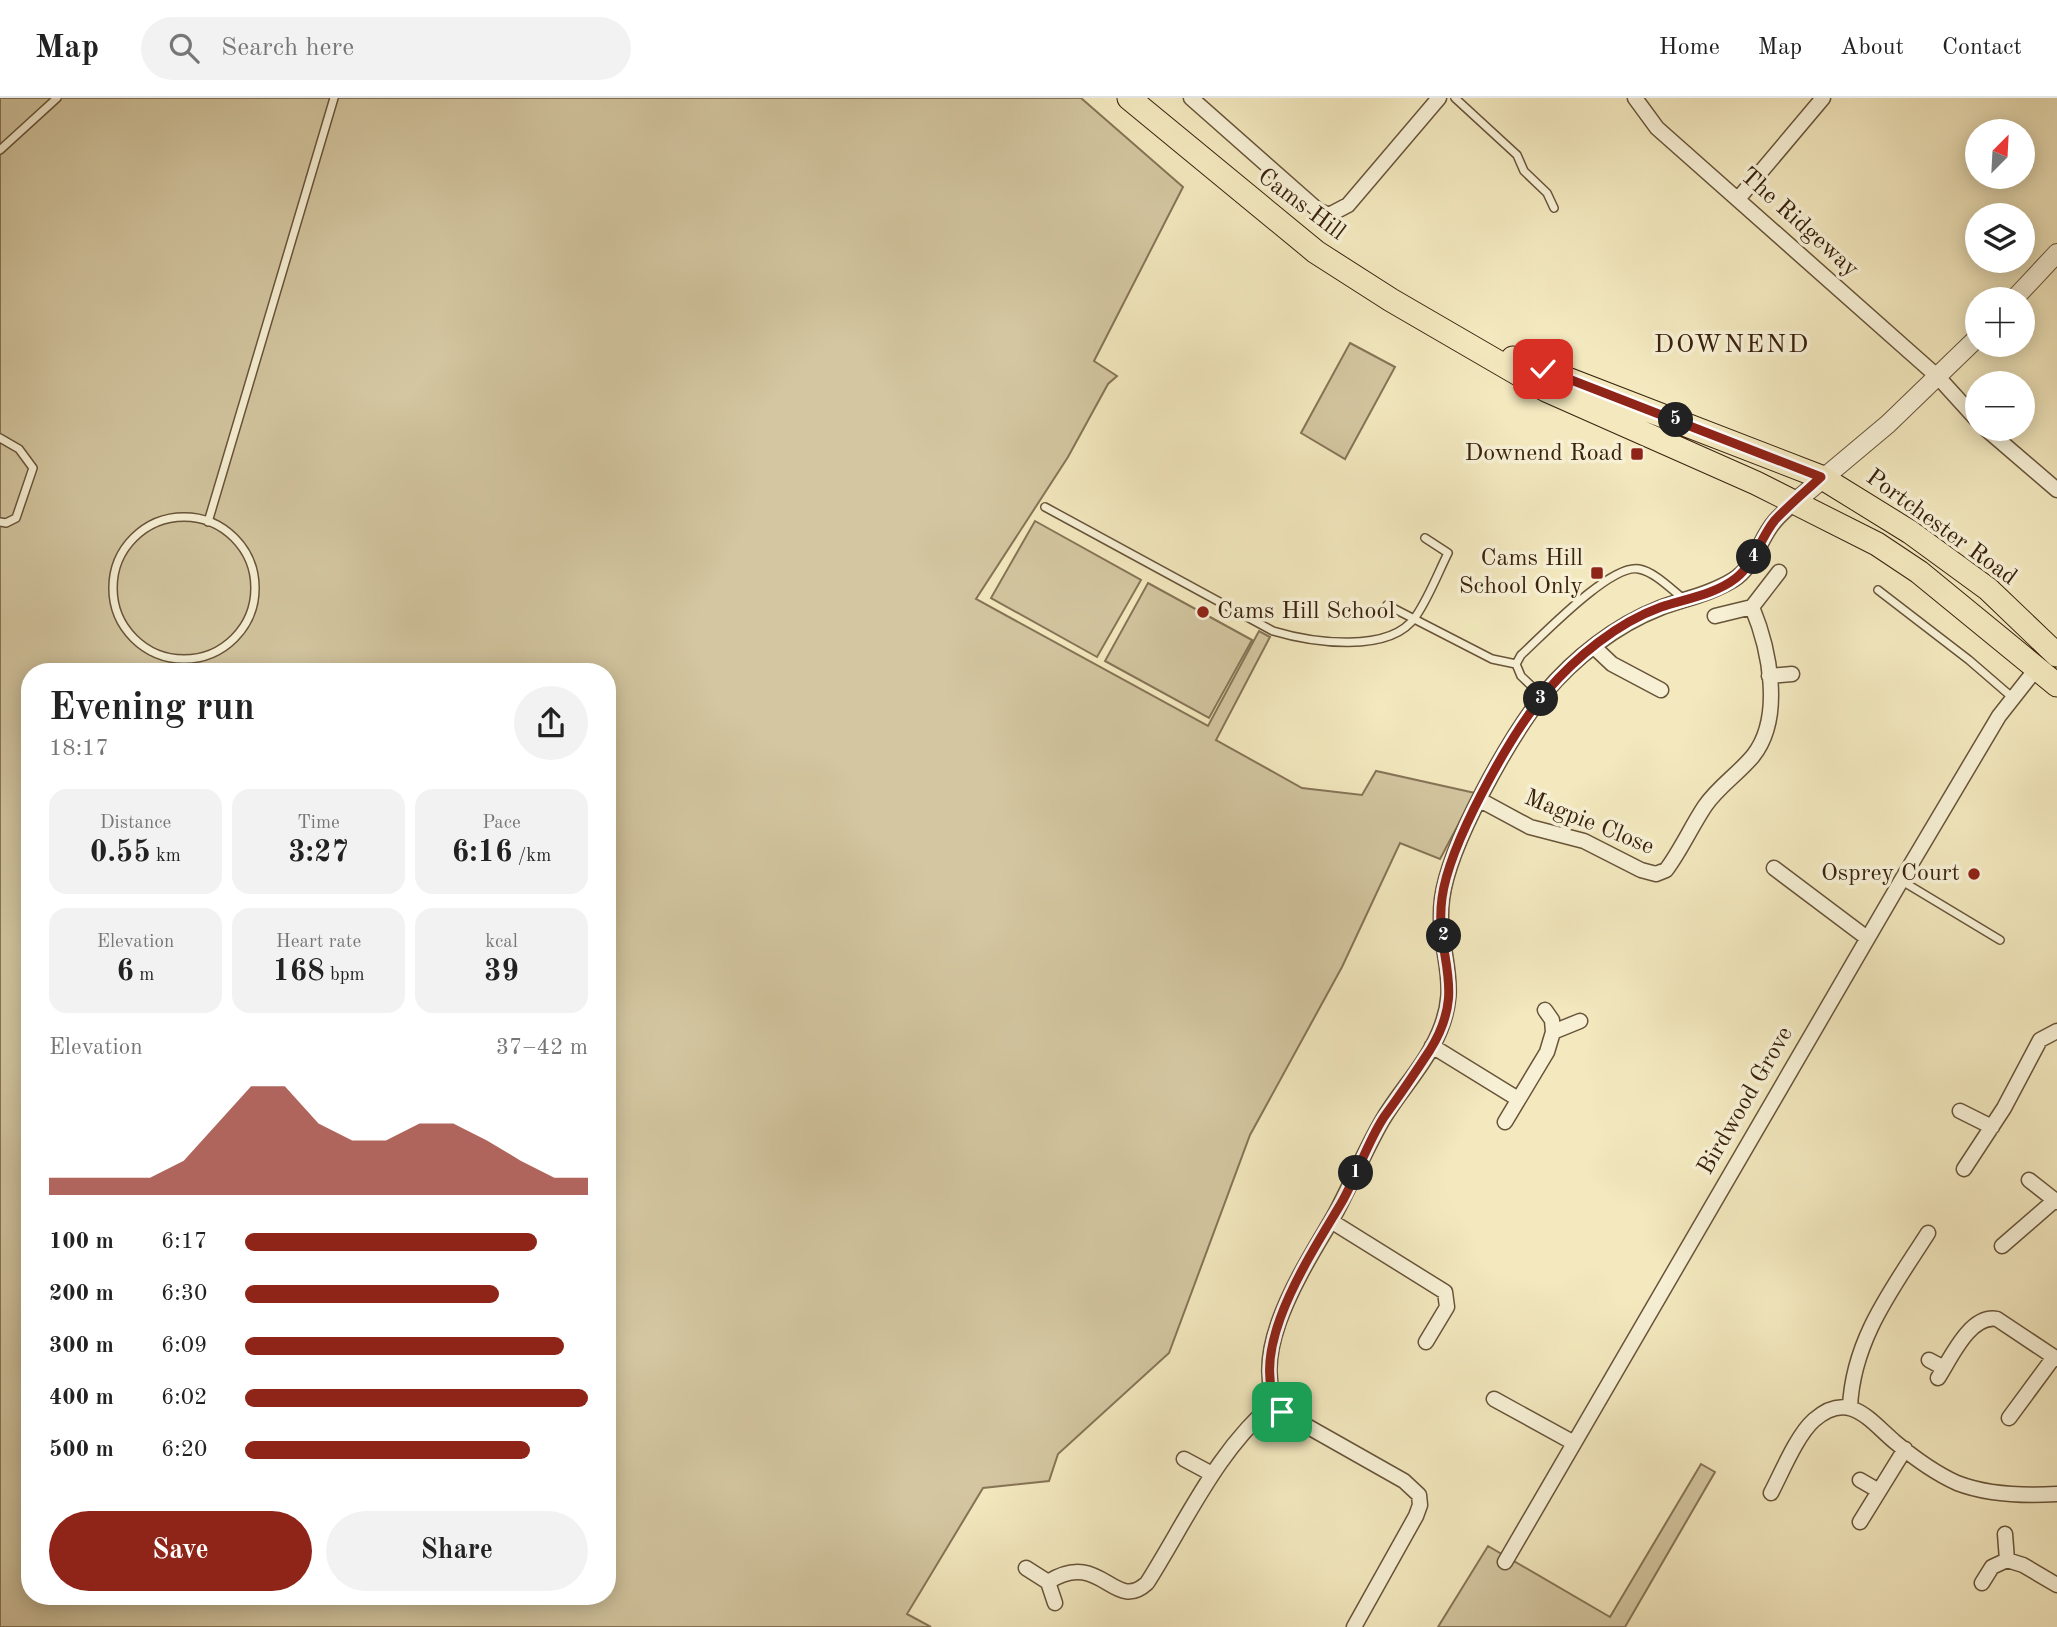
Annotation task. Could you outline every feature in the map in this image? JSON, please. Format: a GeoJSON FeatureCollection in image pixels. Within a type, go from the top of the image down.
{"type":"FeatureCollection","features":[{"type":"Feature","properties":{"kind":"main road","name":"Cams Hill"},"geometry":{"type":"LineString","coordinates":[[1129,98],[1316,252],[1391,300],[1546,390],[1795,502]]}},
{"type":"Feature","properties":{"kind":"main road","name":"Cams Hill"},"geometry":{"type":"LineString","coordinates":[[1454,335],[1821,477]]}},
{"type":"Feature","properties":{"kind":"main road","name":"Portchester Road"},"geometry":{"type":"LineString","coordinates":[[1821,477],[1910,532],[1988,589],[2057,655]]}},
{"type":"Feature","properties":{"kind":"main road","name":"Portchester Road"},"geometry":{"type":"LineString","coordinates":[[1795,502],[1853,530],[1902,560],[2057,685]]}},
{"type":"Feature","properties":{"kind":"street","name":"Cams Hill"},"geometry":{"type":"LineString","coordinates":[[1191,98],[1319,211],[1334,215],[1348,205],[1439,98]]}},
{"type":"Feature","properties":{"kind":"street","name":"The Ridgeway"},"geometry":{"type":"LineString","coordinates":[[1635,98],[1657,128],[1938,377],[1965,407]]}},
{"type":"Feature","properties":{"kind":"street"},"geometry":{"type":"LineString","coordinates":[[1738,199],[1823,98]]}},
{"type":"Feature","properties":{"kind":"street"},"geometry":{"type":"LineString","coordinates":[[2025,287],[2057,253]]}},
{"type":"Feature","properties":{"kind":"street"},"geometry":{"type":"LineString","coordinates":[[1354,1627],[1416,1516],[1419,1495],[1404,1481],[1296,1421],[1275,1402],[1271,1370],[1283,1308],[1299,1271],[1331,1220],[1384,1118],[1432,1046],[1449,999],[1450,979],[1441,921],[1442,900],[1458,845],[1480,800],[1542,697],[1594,647],[1629,622],[1736,578],[1752,561],[1774,522],[1821,477],[1888,424],[1965,350]]}},
{"type":"Feature","properties":{"kind":"street"},"geometry":{"type":"LineString","coordinates":[[2000,441],[2057,491]]}},
{"type":"Feature","properties":{"kind":"street"},"geometry":{"type":"LineString","coordinates":[[1715,617],[1752,607],[1779,572]]}},
{"type":"Feature","properties":{"kind":"street","name":"Magpie Close"},"geometry":{"type":"LineString","coordinates":[[1480,800],[1530,827],[1584,841],[1641,870],[1656,874],[1666,870],[1705,806],[1754,755],[1763,739],[1769,710],[1769,676],[1765,646],[1752,607]]}},
{"type":"Feature","properties":{"kind":"street"},"geometry":{"type":"LineString","coordinates":[[1594,647],[1612,664],[1661,690]]}},
{"type":"Feature","properties":{"kind":"street","name":"Birdwood Grove"},"geometry":{"type":"LineString","coordinates":[[1505,1562],[1867,938],[2013,698],[2036,669]]}},
{"type":"Feature","properties":{"kind":"street"},"geometry":{"type":"LineString","coordinates":[[1769,676],[1792,674]]}},
{"type":"Feature","properties":{"kind":"street"},"geometry":{"type":"LineString","coordinates":[[1774,868],[1867,938]]}},
{"type":"Feature","properties":{"kind":"street"},"geometry":{"type":"LineString","coordinates":[[1504,1122],[1547,1052],[1553,1032],[1552,1020],[1545,1010]]}},
{"type":"Feature","properties":{"kind":"street"},"geometry":{"type":"LineString","coordinates":[[1553,1032],[1580,1021]]}},
{"type":"Feature","properties":{"kind":"street"},"geometry":{"type":"LineString","coordinates":[[1964,1170],[2022,1077],[2039,1040],[2057,1031]]}},
{"type":"Feature","properties":{"kind":"street"},"geometry":{"type":"LineString","coordinates":[[1432,1046],[1518,1099]]}},
{"type":"Feature","properties":{"kind":"street"},"geometry":{"type":"LineString","coordinates":[[1959,1111],[1993,1127]]}},
{"type":"Feature","properties":{"kind":"street"},"geometry":{"type":"LineString","coordinates":[[2001,1246],[2056,1201],[2029,1180]]}},
{"type":"Feature","properties":{"kind":"street"},"geometry":{"type":"LineString","coordinates":[[1331,1220],[1445,1292],[1447,1307],[1426,1342]]}},
{"type":"Feature","properties":{"kind":"street"},"geometry":{"type":"LineString","coordinates":[[1850,1407],[1856,1360],[1868,1332],[1928,1233]]}},
{"type":"Feature","properties":{"kind":"street"},"geometry":{"type":"LineString","coordinates":[[1929,1360],[1941,1373],[1977,1322],[1990,1317],[2055,1358],[2009,1418]]}},
{"type":"Feature","properties":{"kind":"street"},"geometry":{"type":"LineString","coordinates":[[1494,1399],[1574,1443]]}},
{"type":"Feature","properties":{"kind":"street"},"geometry":{"type":"LineString","coordinates":[[1048,1582],[1062,1573],[1078,1570],[1097,1575],[1122,1591],[1139,1590],[1154,1572],[1212,1474],[1248,1426],[1275,1402]]}},
{"type":"Feature","properties":{"kind":"street"},"geometry":{"type":"LineString","coordinates":[[1771,1493],[1815,1418],[1850,1407],[1865,1414],[1905,1450],[1945,1477],[1975,1488],[2011,1494],[2057,1494]]}},
{"type":"Feature","properties":{"kind":"street"},"geometry":{"type":"LineString","coordinates":[[1860,1522],[1905,1450]]}},
{"type":"Feature","properties":{"kind":"street"},"geometry":{"type":"LineString","coordinates":[[1184,1459],[1212,1474]]}},
{"type":"Feature","properties":{"kind":"street"},"geometry":{"type":"LineString","coordinates":[[1860,1480],[1879,1491]]}},
{"type":"Feature","properties":{"kind":"street"},"geometry":{"type":"LineString","coordinates":[[2005,1534],[2007,1560]]}},
{"type":"Feature","properties":{"kind":"street"},"geometry":{"type":"LineString","coordinates":[[1982,1583],[1992,1567],[2007,1560],[2023,1565],[2057,1585]]}},
{"type":"Feature","properties":{"kind":"street"},"geometry":{"type":"LineString","coordinates":[[1026,1568],[1048,1582],[1055,1603]]}},
{"type":"Feature","properties":{"kind":"lane"},"geometry":{"type":"LineString","coordinates":[[0,150],[41,116],[57,98]]}},
{"type":"Feature","properties":{"kind":"lane"},"geometry":{"type":"LineString","coordinates":[[208,522],[334,98]]}},
{"type":"Feature","properties":{"kind":"lane"},"geometry":{"type":"LineString","coordinates":[[1455,98],[1517,155],[1524,171],[1547,193],[1554,208]]}},
{"type":"Feature","properties":{"kind":"lane"},"geometry":{"type":"LineString","coordinates":[[0,438],[19,449],[33,468],[16,518],[6,523],[0,522]]}},
{"type":"Feature","properties":{"kind":"lane"},"geometry":{"type":"LineString","coordinates":[[1045,506],[1273,631],[1302,639],[1359,642],[1399,630],[1415,618],[1448,553],[1425,538]]}},
{"type":"Feature","properties":{"kind":"lane"},"geometry":{"type":"LineString","coordinates":[[184,518],[208,522],[225,531],[245,553],[254,582],[251,612],[235,637],[219,650],[201,657],[168,658],[137,642],[121,622],[113,587],[117,563],[138,534],[160,522],[184,518]]}},
{"type":"Feature","properties":{"kind":"lane"},"geometry":{"type":"LineString","coordinates":[[1516,664],[1521,655],[1559,619],[1608,580],[1627,569],[1638,568],[1648,572],[1685,600]]}},
{"type":"Feature","properties":{"kind":"lane"},"geometry":{"type":"LineString","coordinates":[[1878,590],[1969,660],[2013,698]]}},
{"type":"Feature","properties":{"kind":"lane"},"geometry":{"type":"LineString","coordinates":[[1387,605],[1492,659],[1516,664]]}},
{"type":"Feature","properties":{"kind":"lane"},"geometry":{"type":"LineString","coordinates":[[1516,664],[1521,676],[1542,697]]}},
{"type":"Feature","properties":{"kind":"lane"},"geometry":{"type":"LineString","coordinates":[[1901,881],[2000,940]]}},
{"type":"Feature","properties":{"kind":"shaded area"},"geometry":{"type":"Polygon","coordinates":[[[0,98],[1081,98],[1183,187],[1094,361],[1117,376],[1108,384],[1068,457],[976,599],[1208,726],[1259,631],[1270,637],[1216,740],[1302,788],[1362,795],[1376,771],[1475,793],[1440,859],[1400,843],[1342,967],[1250,1135],[1169,1353],[1058,1454],[1049,1481],[983,1488],[907,1614],[931,1627],[0,1627],[0,98]]]}},
{"type":"Feature","properties":{"kind":"shaded area"},"geometry":{"type":"Polygon","coordinates":[[[1350,343],[1395,367],[1345,459],[1301,433],[1350,343]]]}},
{"type":"Feature","properties":{"kind":"shaded area"},"geometry":{"type":"Polygon","coordinates":[[[1035,521],[1141,580],[1097,657],[991,598],[1035,521]]]}},
{"type":"Feature","properties":{"kind":"shaded area"},"geometry":{"type":"Polygon","coordinates":[[[1148,583],[1252,640],[1209,718],[1105,661],[1148,583]]]}},
{"type":"Feature","properties":{"kind":"shaded area"},"geometry":{"type":"Polygon","coordinates":[[[1701,1464],[1715,1472],[1625,1627],[1438,1627],[1488,1546],[1610,1617],[1701,1464]]]}},
{"type":"Feature","properties":{"kind":"place","name":"Downend Road"},"geometry":{"type":"Point","coordinates":[1637,454]}},
{"type":"Feature","properties":{"kind":"place","name":"Cams Hill School Only"},"geometry":{"type":"Point","coordinates":[1597,573]}},
{"type":"Feature","properties":{"kind":"place","name":"Cams Hill School"},"geometry":{"type":"Point","coordinates":[1203,612]}},
{"type":"Feature","properties":{"kind":"place","name":"Osprey Court"},"geometry":{"type":"Point","coordinates":[1974,874]}},
{"type":"Feature","properties":{"kind":"district","name":"DOWNEND"},"geometry":{"type":"Point","coordinates":[1732,345]}},
{"type":"Feature","properties":{"kind":"route"},"geometry":{"type":"LineString","coordinates":[[1282,1412],[1275,1402],[1271,1388],[1271,1370],[1283,1308],[1299,1271],[1331,1220],[1384,1118],[1432,1046],[1443,1022],[1449,999],[1450,979],[1441,921],[1447,876],[1458,845],[1498,767],[1545,693],[1587,652],[1629,622],[1659,608],[1716,589],[1736,578],[1752,561],[1774,522],[1821,477],[1753,448],[1543,369]]}}]}
